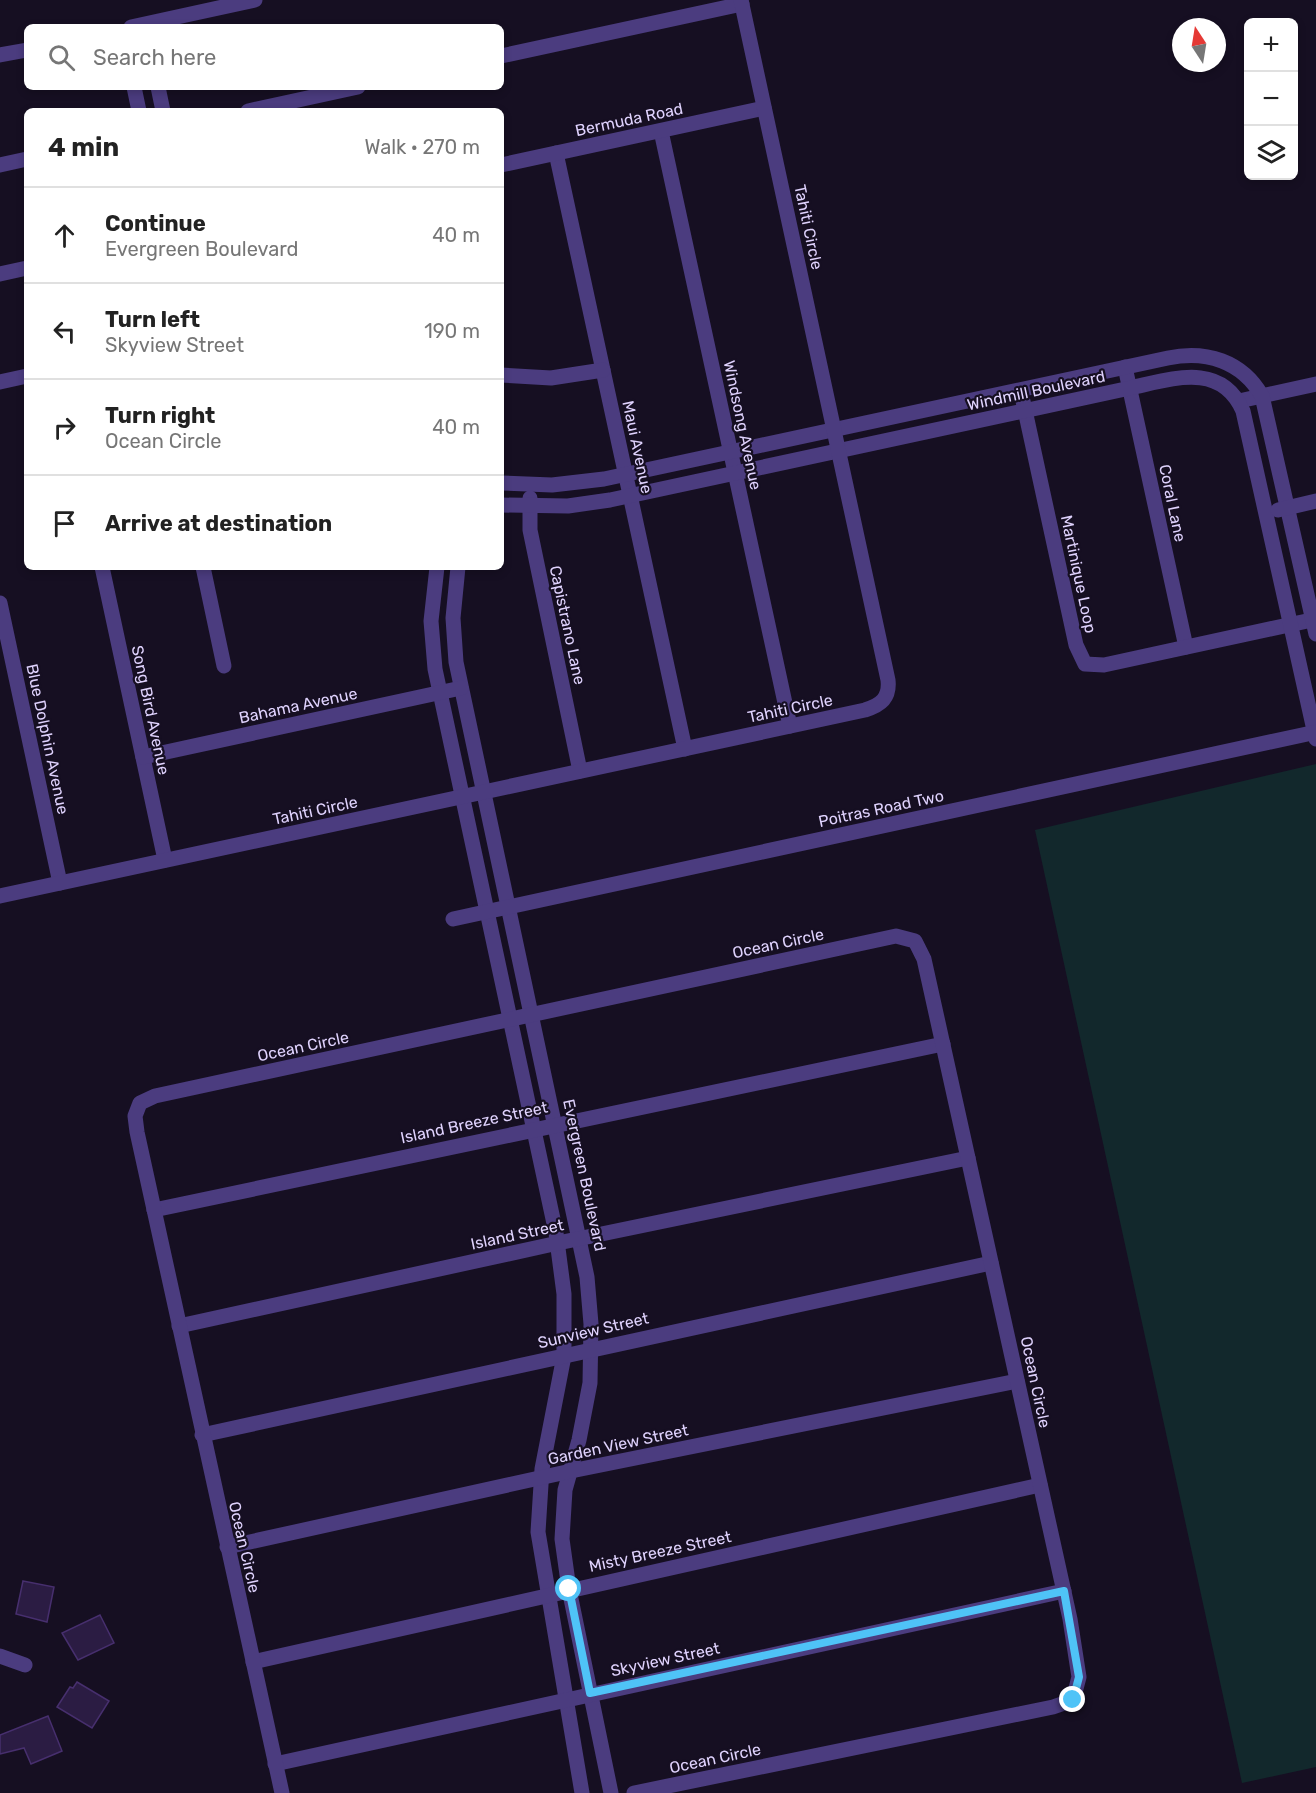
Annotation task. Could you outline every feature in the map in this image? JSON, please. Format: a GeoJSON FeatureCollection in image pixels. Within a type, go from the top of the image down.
{"type":"FeatureCollection","features":[{"type":"Feature","properties":{"kind":"street"},"geometry":{"type":"LineString","coordinates":[[149,24],[255,0]]}},
{"type":"Feature","properties":{"kind":"street"},"geometry":{"type":"LineString","coordinates":[[504,55],[742,2]]}},
{"type":"Feature","properties":{"kind":"street","name":"Tahiti Circle"},"geometry":{"type":"LineString","coordinates":[[0,896],[873,708],[888,694],[888,680],[742,2]]}},
{"type":"Feature","properties":{"kind":"street"},"geometry":{"type":"LineString","coordinates":[[0,55],[24,51]]}},
{"type":"Feature","properties":{"kind":"street"},"geometry":{"type":"LineString","coordinates":[[135,90],[138,108]]}},
{"type":"Feature","properties":{"kind":"street"},"geometry":{"type":"LineString","coordinates":[[159,90],[162,108]]}},
{"type":"Feature","properties":{"kind":"street"},"geometry":{"type":"LineString","coordinates":[[262,108],[344,90]]}},
{"type":"Feature","properties":{"kind":"street","name":"Bermuda Road"},"geometry":{"type":"LineString","coordinates":[[504,164],[764,108]]}},
{"type":"Feature","properties":{"kind":"street","name":"Windsong Avenue"},"geometry":{"type":"LineString","coordinates":[[661,131],[790,726]]}},
{"type":"Feature","properties":{"kind":"street","name":"Maui Avenue"},"geometry":{"type":"LineString","coordinates":[[556,153],[685,749]]}},
{"type":"Feature","properties":{"kind":"street"},"geometry":{"type":"LineString","coordinates":[[0,165],[24,160]]}},
{"type":"Feature","properties":{"kind":"street"},"geometry":{"type":"LineString","coordinates":[[0,274],[24,269]]}},
{"type":"Feature","properties":{"kind":"street","name":"Windmill Boulevard"},"geometry":{"type":"LineString","coordinates":[[504,483],[530,486],[577,483],[626,475],[1183,355],[1212,357],[1238,369],[1262,396],[1315,624]]}},
{"type":"Feature","properties":{"kind":"street","name":"Coral Lane"},"geometry":{"type":"LineString","coordinates":[[1125,367],[1186,647]]}},
{"type":"Feature","properties":{"kind":"street"},"geometry":{"type":"LineString","coordinates":[[504,375],[551,378],[603,370]]}},
{"type":"Feature","properties":{"kind":"street"},"geometry":{"type":"LineString","coordinates":[[0,382],[24,377]]}},
{"type":"Feature","properties":{"kind":"street","name":"Windmill Boulevard"},"geometry":{"type":"LineString","coordinates":[[504,505],[589,504],[1177,378],[1205,378],[1225,386],[1239,401]]}},
{"type":"Feature","properties":{"kind":"street"},"geometry":{"type":"LineString","coordinates":[[1315,734],[1246,422],[1239,401],[1316,384]]}},
{"type":"Feature","properties":{"kind":"street","name":"Martinique Loop"},"geometry":{"type":"LineString","coordinates":[[1021,390],[1081,659],[1090,666],[1104,665],[1291,624],[1315,624]]}},
{"type":"Feature","properties":{"kind":"street","name":"Capistrano Lane"},"geometry":{"type":"LineString","coordinates":[[530,486],[530,530],[580,771]]}},
{"type":"Feature","properties":{"kind":"street"},"geometry":{"type":"LineString","coordinates":[[1266,512],[1316,501]]}},
{"type":"Feature","properties":{"kind":"street","name":"Song Bird Avenue"},"geometry":{"type":"LineString","coordinates":[[103,570],[165,860]]}},
{"type":"Feature","properties":{"kind":"street"},"geometry":{"type":"LineString","coordinates":[[204,570],[224,666]]}},
{"type":"Feature","properties":{"kind":"street"},"geometry":{"type":"LineString","coordinates":[[437,570],[431,621],[440,693],[558,1243],[564,1294],[564,1356],[541,1479],[538,1532],[582,1793]]}},
{"type":"Feature","properties":{"kind":"street","name":"Evergreen Boulevard"},"geometry":{"type":"LineString","coordinates":[[458,570],[453,631],[462,688],[587,1277],[590,1383],[565,1490],[562,1539],[569,1589],[611,1793]]}},
{"type":"Feature","properties":{"kind":"street","name":"Blue Dolphin Avenue"},"geometry":{"type":"LineString","coordinates":[[0,603],[60,883]]}},
{"type":"Feature","properties":{"kind":"street","name":"Bahama Avenue"},"geometry":{"type":"LineString","coordinates":[[143,757],[462,688]]}},
{"type":"Feature","properties":{"kind":"street","name":"Poitras Road Two"},"geometry":{"type":"LineString","coordinates":[[453,919],[1315,734]]}},
{"type":"Feature","properties":{"kind":"street","name":"Ocean Circle"},"geometry":{"type":"LineString","coordinates":[[282,1793],[226,1547],[136,1124],[135,1116],[140,1103],[155,1096],[896,936],[915,941],[924,959],[1064,1591],[1079,1677],[1073,1700],[1053,1707],[634,1793]]}},
{"type":"Feature","properties":{"kind":"street","name":"Island Breeze Street"},"geometry":{"type":"LineString","coordinates":[[154,1210],[556,1123],[943,1044]]}},
{"type":"Feature","properties":{"kind":"street","name":"Island Street"},"geometry":{"type":"LineString","coordinates":[[179,1326],[558,1243],[968,1158]]}},
{"type":"Feature","properties":{"kind":"street","name":"Sunview Street"},"geometry":{"type":"LineString","coordinates":[[202,1435],[564,1356],[590,1348],[991,1263]]}},
{"type":"Feature","properties":{"kind":"street","name":"Garden View Street"},"geometry":{"type":"LineString","coordinates":[[226,1547],[571,1471],[1017,1381]]}},
{"type":"Feature","properties":{"kind":"street","name":"Misty Breeze Street"},"geometry":{"type":"LineString","coordinates":[[253,1662],[569,1589],[1040,1485]]}},
{"type":"Feature","properties":{"kind":"street","name":"Skyview Street"},"geometry":{"type":"LineString","coordinates":[[275,1764],[566,1698],[1064,1591]]}},
{"type":"Feature","properties":{"kind":"street"},"geometry":{"type":"LineString","coordinates":[[0,1656],[25,1665]]}},
{"type":"Feature","properties":{"kind":"green space"},"geometry":{"type":"Polygon","coordinates":[[[1316,764],[1316,1767],[1242,1783],[1035,830],[1316,764]]]}},
{"type":"Feature","properties":{"kind":"building"},"geometry":{"type":"Polygon","coordinates":[[[23,1581],[54,1587],[47,1622],[16,1614],[23,1581]]]}},
{"type":"Feature","properties":{"kind":"building"},"geometry":{"type":"Polygon","coordinates":[[[100,1615],[114,1643],[78,1660],[62,1633],[100,1615]]]}},
{"type":"Feature","properties":{"kind":"building"},"geometry":{"type":"Polygon","coordinates":[[[77,1682],[109,1701],[92,1728],[57,1707],[70,1687],[73,1688],[77,1682]]]}},
{"type":"Feature","properties":{"kind":"building"},"geometry":{"type":"Polygon","coordinates":[[[48,1716],[62,1751],[31,1764],[24,1748],[0,1754],[0,1735],[48,1716]]]}},
{"type":"Feature","properties":{"kind":"route"},"geometry":{"type":"LineString","coordinates":[[569,1589],[590,1693],[1064,1591],[1079,1677],[1073,1700]]}}]}
